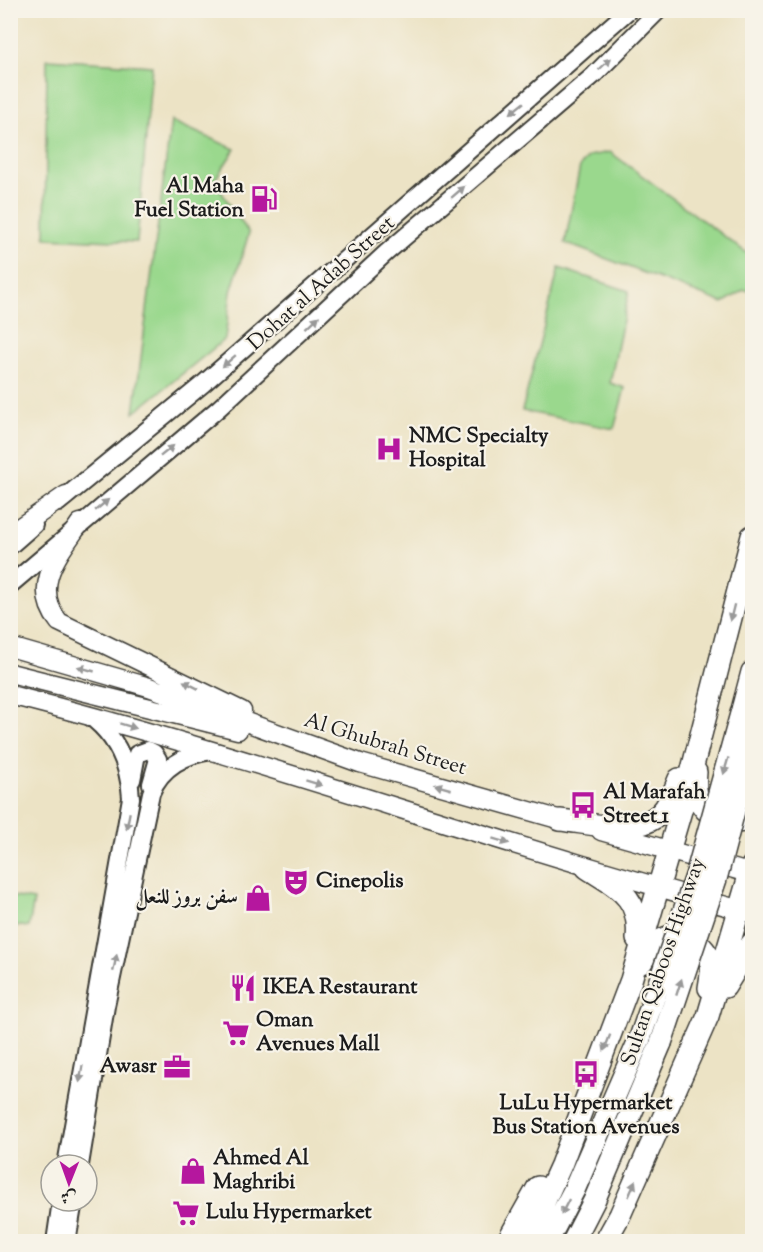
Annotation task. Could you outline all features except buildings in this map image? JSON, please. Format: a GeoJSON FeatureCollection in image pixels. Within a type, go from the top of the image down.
{"type":"FeatureCollection","features":[{"type":"Feature","properties":{"kind":"highway"},"geometry":{"type":"LineString","coordinates":[[526,1242],[561,1165],[629,985],[699,744],[753,536]]}},
{"type":"Feature","properties":{"kind":"highway","name":"Sultan Qaboos Highway"},"geometry":{"type":"LineString","coordinates":[[547,1242],[574,1190],[640,1038],[696,876],[753,672]]}},
{"type":"Feature","properties":{"kind":"highway","name":"Sultan Qaboos Highway"},"geometry":{"type":"LineString","coordinates":[[573,1242],[594,1201],[661,1043],[716,879],[753,743]]}},
{"type":"Feature","properties":{"kind":"highway"},"geometry":{"type":"LineString","coordinates":[[699,744],[695,783],[701,804],[716,818],[737,821],[753,817]]}},
{"type":"Feature","properties":{"kind":"highway"},"geometry":{"type":"LineString","coordinates":[[560,820],[617,827],[635,826],[652,820],[671,798],[699,744]]}},
{"type":"Feature","properties":{"kind":"highway"},"geometry":{"type":"LineString","coordinates":[[586,868],[617,887],[634,908],[637,938],[629,985]]}},
{"type":"Feature","properties":{"kind":"highway"},"geometry":{"type":"LineString","coordinates":[[605,1242],[658,1131],[708,1016],[746,911],[752,871]]}},
{"type":"Feature","properties":{"kind":"highway"},"geometry":{"type":"LineString","coordinates":[[629,985],[654,945],[670,936],[688,938],[704,948],[711,964],[708,1016]]}},
{"type":"Feature","properties":{"kind":"highway"},"geometry":{"type":"LineString","coordinates":[[708,1016],[753,943]]}},
{"type":"Feature","properties":{"kind":"highway"},"geometry":{"type":"LineString","coordinates":[[507,1242],[574,1128]]}},
{"type":"Feature","properties":{"kind":"main road","name":"Dohat al Adab Street"},"geometry":{"type":"LineString","coordinates":[[10,546],[66,495],[203,384],[629,10]]}},
{"type":"Feature","properties":{"kind":"main road","name":"Dohat al Adab Street"},"geometry":{"type":"LineString","coordinates":[[10,585],[80,523],[219,408],[386,253],[594,75],[659,10]]}},
{"type":"Feature","properties":{"kind":"main road"},"geometry":{"type":"LineString","coordinates":[[10,534],[66,495]]}},
{"type":"Feature","properties":{"kind":"main road"},"geometry":{"type":"LineString","coordinates":[[80,523],[51,567],[46,579],[47,602],[59,622],[318,750]]}},
{"type":"Feature","properties":{"kind":"main road","name":"Al Ghubrah Street"},"geometry":{"type":"LineString","coordinates":[[10,647],[149,687],[318,750],[560,820],[752,871]]}},
{"type":"Feature","properties":{"kind":"main road"},"geometry":{"type":"LineString","coordinates":[[10,673],[318,750]]}},
{"type":"Feature","properties":{"kind":"main road"},"geometry":{"type":"LineString","coordinates":[[10,695],[87,714],[212,751],[586,868],[658,885],[746,911]]}},
{"type":"Feature","properties":{"kind":"main road"},"geometry":{"type":"LineString","coordinates":[[87,714],[102,726],[119,749],[130,785]]}},
{"type":"Feature","properties":{"kind":"main road"},"geometry":{"type":"LineString","coordinates":[[68,1153],[130,810],[130,785],[138,754],[144,750],[151,751],[157,756],[158,763],[151,780],[151,793],[106,1005],[82,1153]]}},
{"type":"Feature","properties":{"kind":"main road"},"geometry":{"type":"LineString","coordinates":[[151,793],[159,779],[173,764],[192,755],[212,751]]}},
{"type":"Feature","properties":{"kind":"main road"},"geometry":{"type":"LineString","coordinates":[[55,1242],[59,1213]]}},
{"type":"Feature","properties":{"kind":"main road"},"geometry":{"type":"LineString","coordinates":[[67,1242],[72,1213]]}},
{"type":"Feature","properties":{"kind":"green space"},"geometry":{"type":"Polygon","coordinates":[[[47,59],[152,66],[137,242],[45,238],[47,59]]]}},
{"type":"Feature","properties":{"kind":"green space"},"geometry":{"type":"Polygon","coordinates":[[[171,121],[235,149],[214,181],[249,233],[231,292],[225,339],[134,413],[171,121]]]}},
{"type":"Feature","properties":{"kind":"green space"},"geometry":{"type":"Polygon","coordinates":[[[610,152],[752,257],[752,291],[744,290],[723,303],[565,243],[580,166],[589,156],[610,152]]]}},
{"type":"Feature","properties":{"kind":"green space"},"geometry":{"type":"Polygon","coordinates":[[[559,268],[629,291],[610,383],[625,388],[614,429],[522,411],[559,268]]]}},
{"type":"Feature","properties":{"kind":"green space"},"geometry":{"type":"Polygon","coordinates":[[[10,896],[34,900],[29,927],[11,925],[10,896]]]}},
{"type":"Feature","properties":{"kind":"place","name":"Al Maha Fuel Station"},"geometry":{"type":"Point","coordinates":[264,199]}},
{"type":"Feature","properties":{"kind":"place","name":"NMC Specialty Hospital"},"geometry":{"type":"Point","coordinates":[389,449]}},
{"type":"Feature","properties":{"kind":"place","name":"Al Marafah Street_1"},"geometry":{"type":"Point","coordinates":[583,805]}},
{"type":"Feature","properties":{"kind":"place","name":"Cinepolis"},"geometry":{"type":"Point","coordinates":[296,882]}},
{"type":"Feature","properties":{"kind":"place","name":"سفن بروز للنعل"},"geometry":{"type":"Point","coordinates":[258,898]}},
{"type":"Feature","properties":{"kind":"place","name":"IKEA Restaurant"},"geometry":{"type":"Point","coordinates":[243,988]}},
{"type":"Feature","properties":{"kind":"place","name":"Oman Avenues Mall"},"geometry":{"type":"Point","coordinates":[236,1033]}},
{"type":"Feature","properties":{"kind":"place","name":"Awasr"},"geometry":{"type":"Point","coordinates":[177,1067]}},
{"type":"Feature","properties":{"kind":"place","name":"LuLu Hypermarket Bus Station Avenues"},"geometry":{"type":"Point","coordinates":[586,1074]}},
{"type":"Feature","properties":{"kind":"place","name":"Ahmed Al Maghribi"},"geometry":{"type":"Point","coordinates":[193,1171]}},
{"type":"Feature","properties":{"kind":"place","name":"Lulu Hypermarket"},"geometry":{"type":"Point","coordinates":[186,1213]}}]}
